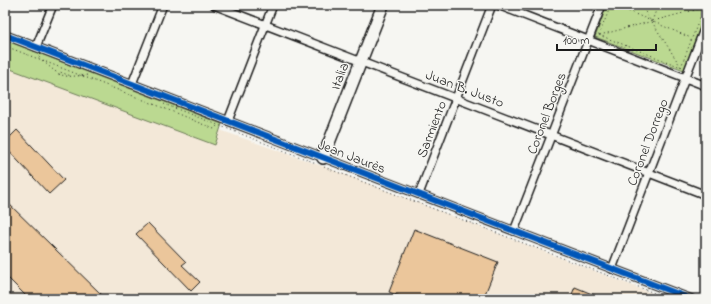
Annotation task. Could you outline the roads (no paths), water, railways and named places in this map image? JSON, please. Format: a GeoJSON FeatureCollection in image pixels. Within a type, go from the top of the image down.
{"type":"FeatureCollection","features":[{"type":"Feature","properties":{"kind":"street"},"geometry":{"type":"LineString","coordinates":[[36,48],[53,5]]}},
{"type":"Feature","properties":{"kind":"street"},"geometry":{"type":"LineString","coordinates":[[132,84],[162,5]]}},
{"type":"Feature","properties":{"kind":"street","name":"Juan B. Justo"},"geometry":{"type":"LineString","coordinates":[[214,5],[706,195]]}},
{"type":"Feature","properties":{"kind":"street"},"geometry":{"type":"LineString","coordinates":[[228,121],[273,5]]}},
{"type":"Feature","properties":{"kind":"street","name":"Italia"},"geometry":{"type":"LineString","coordinates":[[323,158],[383,5]]}},
{"type":"Feature","properties":{"kind":"street","name":"Sarmiento"},"geometry":{"type":"LineString","coordinates":[[419,194],[492,5]]}},
{"type":"Feature","properties":{"kind":"street"},"geometry":{"type":"LineString","coordinates":[[498,5],[589,40],[685,74],[706,86]]}},
{"type":"Feature","properties":{"kind":"street","name":"Coronel Borges"},"geometry":{"type":"LineString","coordinates":[[514,231],[602,5]]}},
{"type":"Feature","properties":{"kind":"street","name":"Coronel Dorrego"},"geometry":{"type":"LineString","coordinates":[[612,269],[685,74],[706,24]]}},
{"type":"Feature","properties":{"kind":"street","name":"Jean Jaurès"},"geometry":{"type":"LineString","coordinates":[[5,35],[691,299]]}}]}
